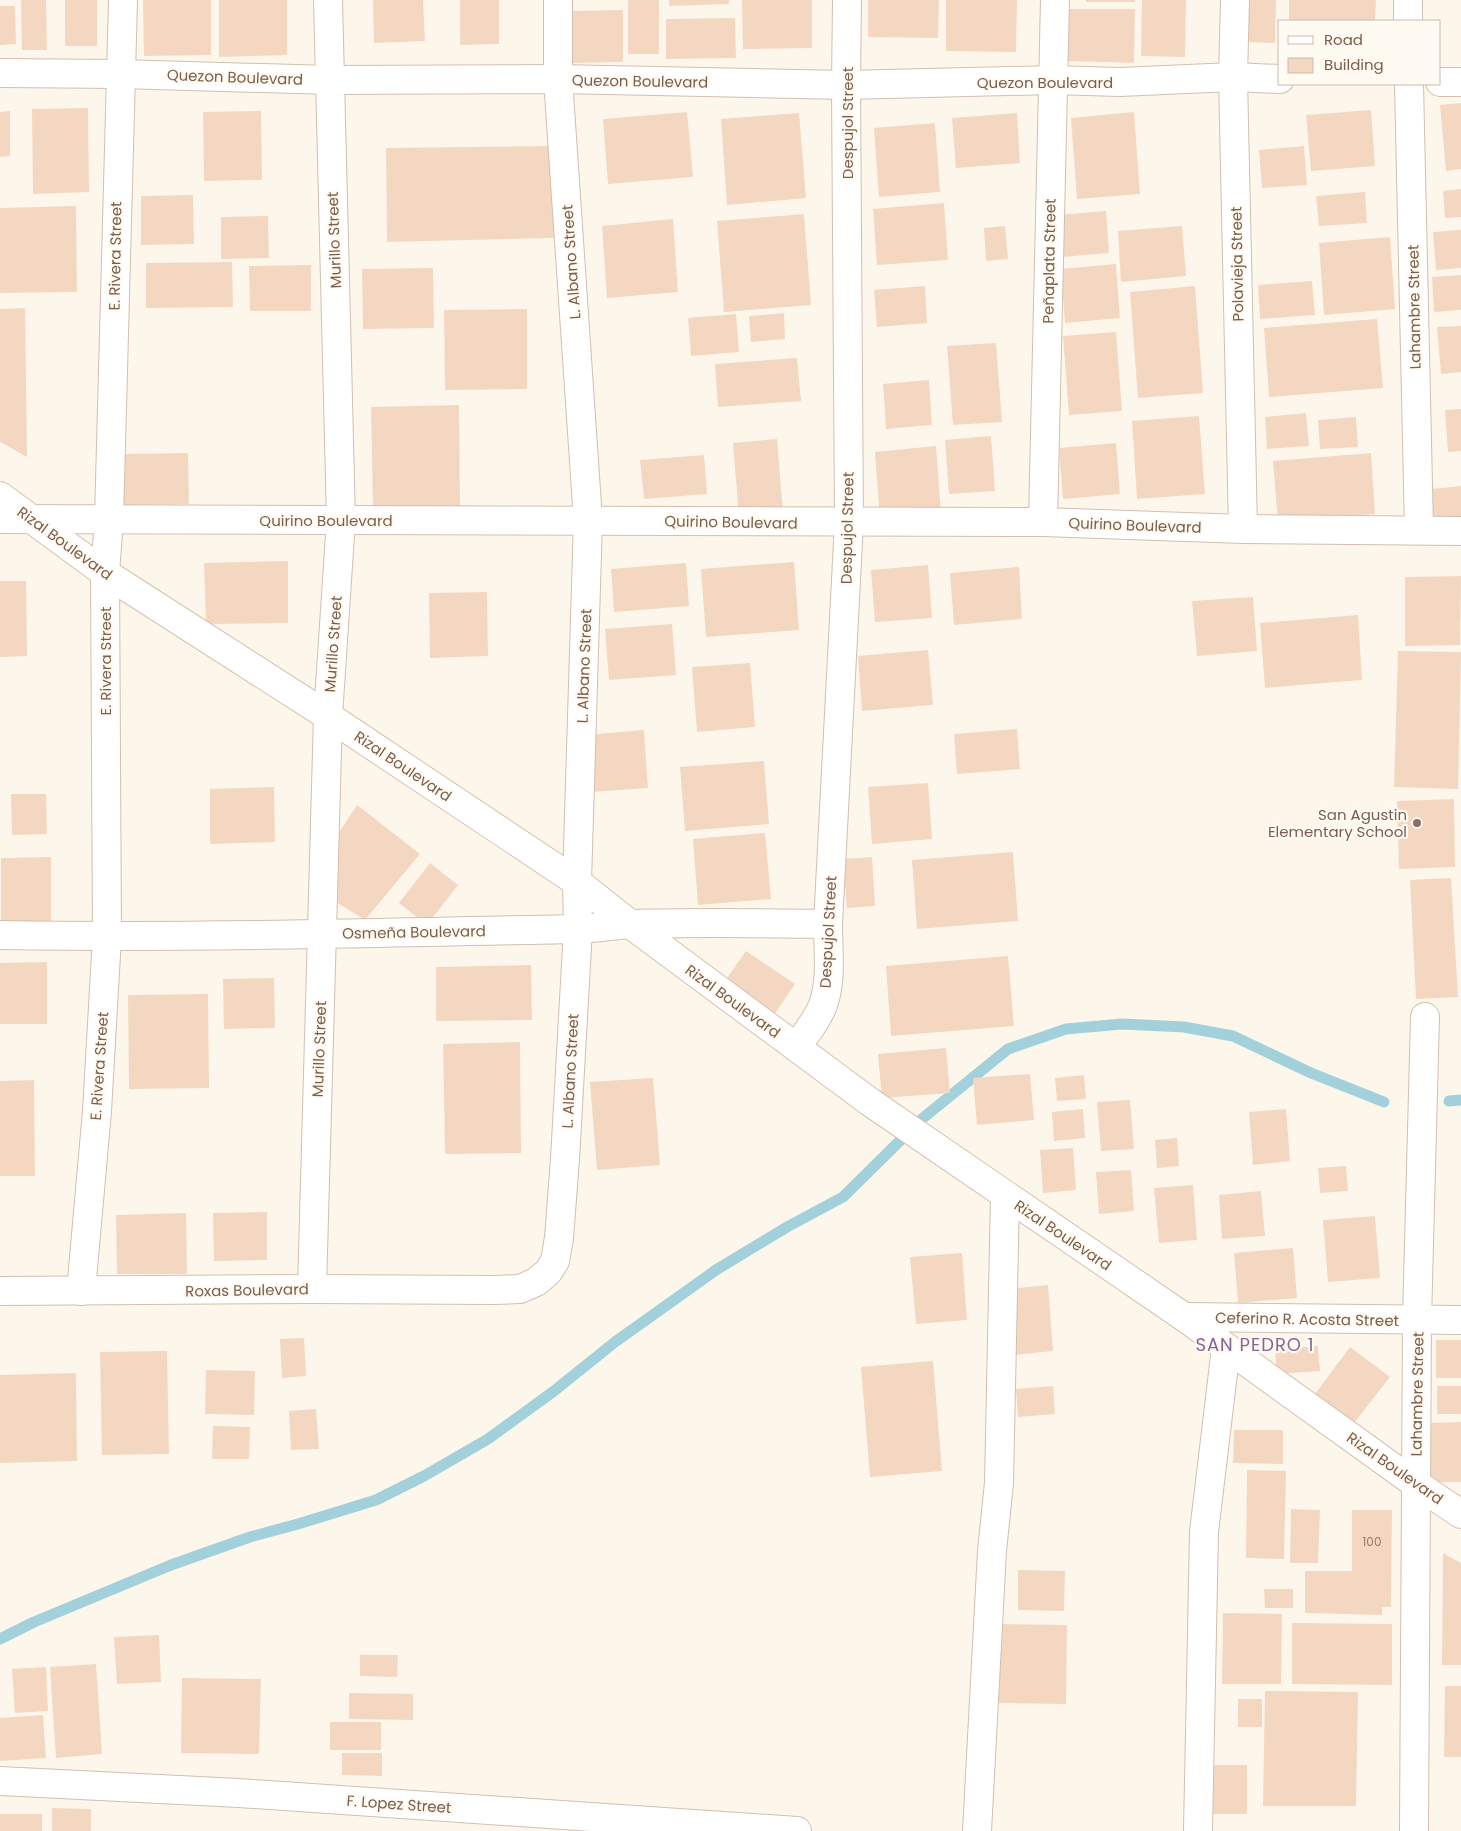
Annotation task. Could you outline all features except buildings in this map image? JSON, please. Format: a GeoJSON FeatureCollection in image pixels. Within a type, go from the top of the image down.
{"type":"FeatureCollection","features":[{"type":"Feature","properties":{"kind":"street","name":"E. Rivera Street"},"geometry":{"type":"LineString","coordinates":[[81,1292],[97,1110],[107,937],[105,573],[109,519],[123,0]]}},
{"type":"Feature","properties":{"kind":"street","name":"Murillo Street"},"geometry":{"type":"LineString","coordinates":[[312,1289],[328,716],[342,520],[328,0]]}},
{"type":"Feature","properties":{"kind":"street","name":"L. Albano Street"},"geometry":{"type":"LineString","coordinates":[[494,1290],[520,1289],[536,1282],[548,1272],[555,1261],[559,1238],[565,1159],[578,929],[588,520],[558,79],[558,0]]}},
{"type":"Feature","properties":{"kind":"street","name":"Despujol Street"},"geometry":{"type":"LineString","coordinates":[[796,1047],[815,1020],[823,1004],[828,984],[828,924],[849,523],[847,0]]}},
{"type":"Feature","properties":{"kind":"street","name":"Peñaplata Street"},"geometry":{"type":"LineString","coordinates":[[1043,522],[1055,0]]}},
{"type":"Feature","properties":{"kind":"street","name":"Polavieja Street"},"geometry":{"type":"LineString","coordinates":[[1234,0],[1233,78],[1243,529]]}},
{"type":"Feature","properties":{"kind":"street"},"geometry":{"type":"LineString","coordinates":[[1408,0],[1408,20]]}},
{"type":"Feature","properties":{"kind":"street","name":"Quezon Boulevard"},"geometry":{"type":"LineString","coordinates":[[0,73],[120,74],[330,80],[558,79],[846,85],[1053,80],[1120,82],[1233,78],[1278,79]]}},
{"type":"Feature","properties":{"kind":"street"},"geometry":{"type":"LineString","coordinates":[[1441,82],[1461,82]]}},
{"type":"Feature","properties":{"kind":"street","name":"Lahambre Street"},"geometry":{"type":"LineString","coordinates":[[1409,85],[1419,530]]}},
{"type":"Feature","properties":{"kind":"street","name":"Rizal Boulevard"},"geometry":{"type":"LineString","coordinates":[[0,496],[105,573],[328,716],[578,882],[630,924],[870,1102],[1184,1317],[1416,1484],[1461,1514]]}},
{"type":"Feature","properties":{"kind":"street","name":"Quirino Boulevard"},"geometry":{"type":"LineString","coordinates":[[0,519],[588,520],[849,523],[1043,522],[1243,529],[1461,532]]}},
{"type":"Feature","properties":{"kind":"street","name":"Osmeña Boulevard"},"geometry":{"type":"LineString","coordinates":[[0,935],[107,937],[578,929],[630,924],[828,924]]}},
{"type":"Feature","properties":{"kind":"street","name":"Lahambre Street"},"geometry":{"type":"LineString","coordinates":[[1414,1831],[1417,1320],[1425,1017]]}},
{"type":"Feature","properties":{"kind":"street"},"geometry":{"type":"LineString","coordinates":[[977,1831],[992,1551],[999,1482],[1005,1195]]}},
{"type":"Feature","properties":{"kind":"street","name":"Roxas Boulevard"},"geometry":{"type":"LineString","coordinates":[[0,1291],[494,1290]]}},
{"type":"Feature","properties":{"kind":"street","name":"Ceferino R. Acosta Street"},"geometry":{"type":"LineString","coordinates":[[1184,1317],[1461,1320]]}},
{"type":"Feature","properties":{"kind":"street"},"geometry":{"type":"LineString","coordinates":[[1198,1831],[1204,1532],[1226,1348]]}},
{"type":"Feature","properties":{"kind":"street","name":"F. Lopez Street"},"geometry":{"type":"LineString","coordinates":[[0,1781],[240,1793],[797,1831]]}},
{"type":"Feature","properties":{"kind":"waterway"},"geometry":{"type":"LineString","coordinates":[[0,1639],[34,1622],[171,1565],[250,1537],[376,1500],[424,1476],[488,1439],[554,1391],[615,1342],[716,1270],[787,1227],[843,1197],[923,1118],[1008,1049],[1066,1029],[1122,1024],[1184,1027],[1233,1036],[1311,1073],[1384,1102]]}},
{"type":"Feature","properties":{"kind":"waterway"},"geometry":{"type":"LineString","coordinates":[[1449,1101],[1461,1100]]}},
{"type":"Feature","properties":{"kind":"place","name":"San Agustin Elementary School"},"geometry":{"type":"Point","coordinates":[1417,823]}},
{"type":"Feature","properties":{"kind":"district","name":"SAN PEDRO 1"},"geometry":{"type":"Point","coordinates":[1255,1344]}}]}
